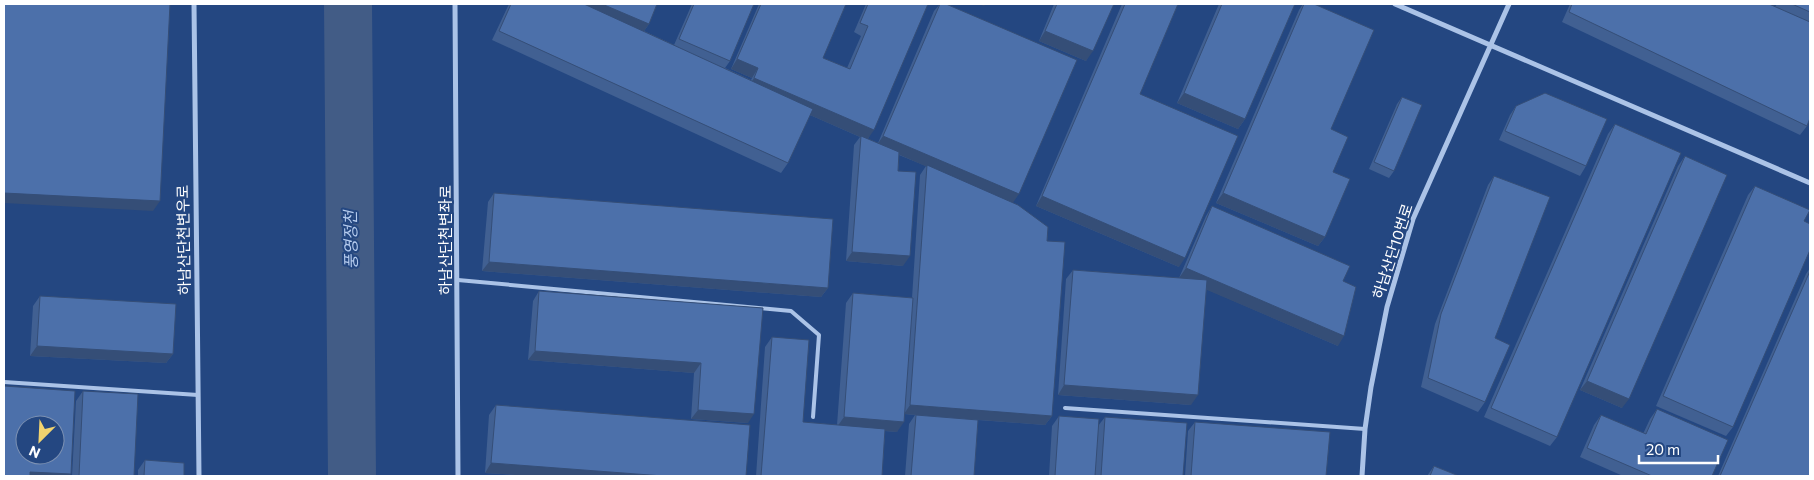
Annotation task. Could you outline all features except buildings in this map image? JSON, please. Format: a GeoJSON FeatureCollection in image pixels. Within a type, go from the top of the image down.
{"type":"FeatureCollection","features":[{"type":"Feature","properties":{"kind":"street","name":"하남산단천변우로"},"geometry":{"type":"LineString","coordinates":[[194,4],[199,476]]}},
{"type":"Feature","properties":{"kind":"street","name":"하남산단천변좌로"},"geometry":{"type":"LineString","coordinates":[[455,4],[458,476]]}},
{"type":"Feature","properties":{"kind":"street"},"geometry":{"type":"LineString","coordinates":[[1395,4],[1810,183]]}},
{"type":"Feature","properties":{"kind":"street","name":"하남산단10번로"},"geometry":{"type":"LineString","coordinates":[[1362,476],[1365,429],[1371,387],[1387,308],[1413,219],[1509,4]]}},
{"type":"Feature","properties":{"kind":"lane"},"geometry":{"type":"LineString","coordinates":[[458,280],[790,310],[819,334],[813,417]]}},
{"type":"Feature","properties":{"kind":"lane"},"geometry":{"type":"LineString","coordinates":[[4,382],[198,394]]}},
{"type":"Feature","properties":{"kind":"lane"},"geometry":{"type":"LineString","coordinates":[[1065,408],[1365,429]]}},
{"type":"Feature","properties":{"kind":"waterway","name":"풍영정천"},"geometry":{"type":"LineString","coordinates":[[348,4],[352,476]]}}]}
